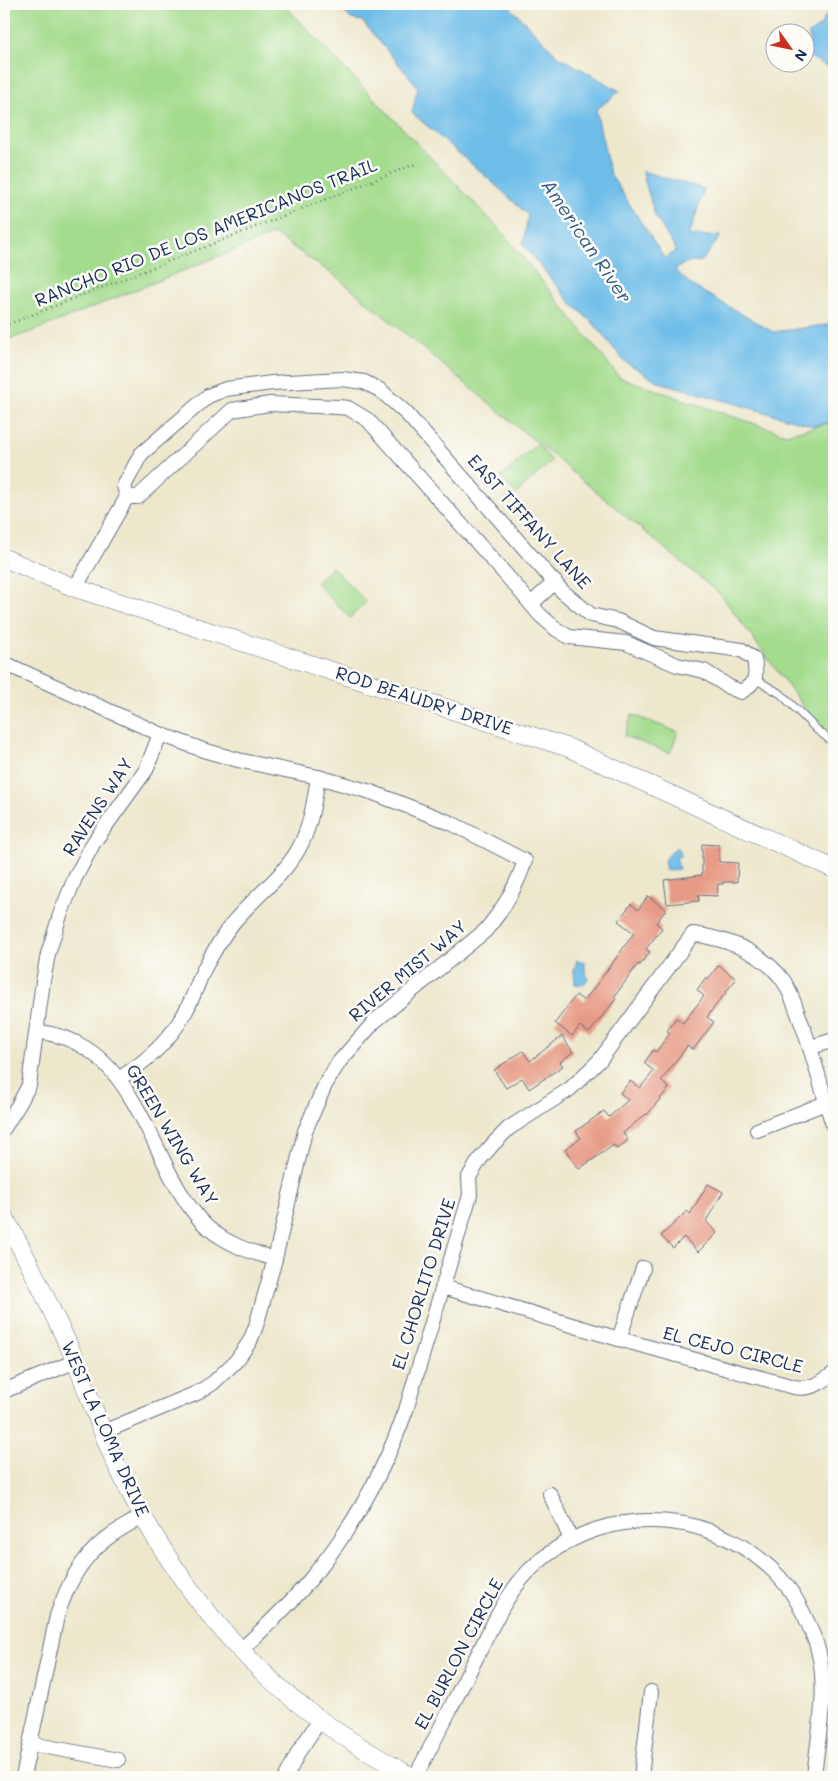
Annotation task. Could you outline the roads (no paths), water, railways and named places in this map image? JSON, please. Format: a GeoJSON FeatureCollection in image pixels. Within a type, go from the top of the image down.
{"type":"FeatureCollection","features":[{"type":"Feature","properties":{"kind":"street","name":"EAST TIFFANY LANE"},"geometry":{"type":"LineString","coordinates":[[75,588],[127,497],[124,486],[141,454],[208,396],[226,389],[272,383],[342,380],[364,382],[380,390],[406,413],[568,597],[591,615],[618,621],[654,638],[742,650],[754,659],[755,679]]}},
{"type":"Feature","properties":{"kind":"street"},"geometry":{"type":"LineString","coordinates":[[127,497],[138,497],[232,410],[270,404],[348,408],[368,420],[531,604],[556,629],[569,637],[626,643],[677,665],[704,671],[729,687],[741,692],[751,685],[755,679]]}},
{"type":"Feature","properties":{"kind":"street","name":"ROD BEAUDRY DRIVE"},"geometry":{"type":"LineString","coordinates":[[4,558],[75,588],[569,748],[834,870]]}},
{"type":"Feature","properties":{"kind":"street"},"geometry":{"type":"LineString","coordinates":[[531,604],[555,582]]}},
{"type":"Feature","properties":{"kind":"street","name":"RIVER MIST WAY"},"geometry":{"type":"LineString","coordinates":[[4,663],[160,734],[238,760],[318,777],[371,792],[475,834],[525,861],[519,880],[510,898],[485,931],[375,1021],[356,1041],[335,1070],[314,1109],[305,1131],[275,1259],[250,1341],[237,1360],[213,1383],[197,1393],[103,1432]]}},
{"type":"Feature","properties":{"kind":"street","name":"RAVENS WAY"},"geometry":{"type":"LineString","coordinates":[[4,1128],[20,1104],[29,1084],[43,981],[48,954],[60,915],[72,885],[94,842],[146,770],[160,734]]}},
{"type":"Feature","properties":{"kind":"street"},"geometry":{"type":"LineString","coordinates":[[120,1078],[152,1056],[167,1039],[186,1011],[204,969],[231,925],[248,905],[274,881],[298,850],[312,814],[318,777]]}},
{"type":"Feature","properties":{"kind":"street","name":"EL CHORLITO DRIVE"},"geometry":{"type":"LineString","coordinates":[[240,1650],[312,1578],[353,1523],[371,1493],[406,1410],[470,1195],[469,1177],[480,1159],[494,1142],[509,1128],[553,1101],[586,1075],[600,1060],[693,934],[729,942],[746,950],[763,961],[777,974],[784,982],[793,999],[811,1047]]}},
{"type":"Feature","properties":{"kind":"street","name":"GREEN WING WAY"},"geometry":{"type":"LineString","coordinates":[[37,1031],[80,1044],[105,1062],[120,1078],[180,1192],[192,1211],[207,1227],[224,1240],[243,1250],[275,1259]]}},
{"type":"Feature","properties":{"kind":"street"},"geometry":{"type":"LineString","coordinates":[[834,1040],[811,1047],[834,1128]]}},
{"type":"Feature","properties":{"kind":"street"},"geometry":{"type":"LineString","coordinates":[[757,1130],[826,1103]]}},
{"type":"Feature","properties":{"kind":"street","name":"WEST LA LOMA DRIVE"},"geometry":{"type":"LineString","coordinates":[[4,1217],[31,1265],[76,1361],[103,1432],[142,1516],[184,1582],[240,1650],[285,1692],[320,1720],[372,1755],[414,1777]]}},
{"type":"Feature","properties":{"kind":"street"},"geometry":{"type":"LineString","coordinates":[[619,1339],[642,1268]]}},
{"type":"Feature","properties":{"kind":"street","name":"EL CEJO CIRCLE"},"geometry":{"type":"LineString","coordinates":[[443,1287],[619,1339],[794,1387],[812,1387],[834,1373]]}},
{"type":"Feature","properties":{"kind":"street"},"geometry":{"type":"LineString","coordinates":[[4,1390],[76,1361]]}},
{"type":"Feature","properties":{"kind":"street"},"geometry":{"type":"LineString","coordinates":[[550,1494],[571,1539]]}},
{"type":"Feature","properties":{"kind":"street"},"geometry":{"type":"LineString","coordinates":[[23,1777],[57,1616],[64,1594],[81,1564],[94,1550],[106,1539],[142,1516]]}},
{"type":"Feature","properties":{"kind":"street","name":"EL BURLON CIRCLE"},"geometry":{"type":"LineString","coordinates":[[414,1777],[505,1601],[534,1566],[571,1539],[608,1526],[633,1521],[679,1523],[724,1536],[758,1558],[787,1586],[806,1619],[816,1644],[824,1686],[814,1777]]}},
{"type":"Feature","properties":{"kind":"street"},"geometry":{"type":"LineString","coordinates":[[641,1777],[651,1692]]}},
{"type":"Feature","properties":{"kind":"street"},"geometry":{"type":"LineString","coordinates":[[286,1777],[299,1751],[320,1720]]}},
{"type":"Feature","properties":{"kind":"street"},"geometry":{"type":"LineString","coordinates":[[31,1744],[118,1760]]}},
{"type":"Feature","properties":{"kind":"lane"},"geometry":{"type":"LineString","coordinates":[[755,679],[781,694],[817,730],[834,743]]}},
{"type":"Feature","properties":{"kind":"water","name":"American River"},"geometry":{"type":"Polygon","coordinates":[[[336,4],[507,4],[558,56],[620,91],[596,110],[610,174],[665,259],[676,250],[655,216],[642,171],[704,189],[689,236],[721,236],[702,261],[685,263],[675,270],[691,285],[773,332],[834,324],[834,421],[814,426],[659,382],[624,361],[594,324],[571,303],[523,245],[528,215],[412,113],[418,87],[362,21],[351,19],[336,4]]]}},
{"type":"Feature","properties":{"kind":"water"},"geometry":{"type":"Polygon","coordinates":[[[834,4],[834,70],[816,60],[816,29],[820,26],[834,4]]]}},
{"type":"Feature","properties":{"kind":"water"},"geometry":{"type":"Polygon","coordinates":[[[676,847],[680,850],[681,856],[676,857],[679,869],[666,870],[664,860],[676,847]]]}},
{"type":"Feature","properties":{"kind":"water"},"geometry":{"type":"Polygon","coordinates":[[[577,960],[585,962],[588,978],[583,985],[575,984],[574,971],[577,960]]]}}]}
